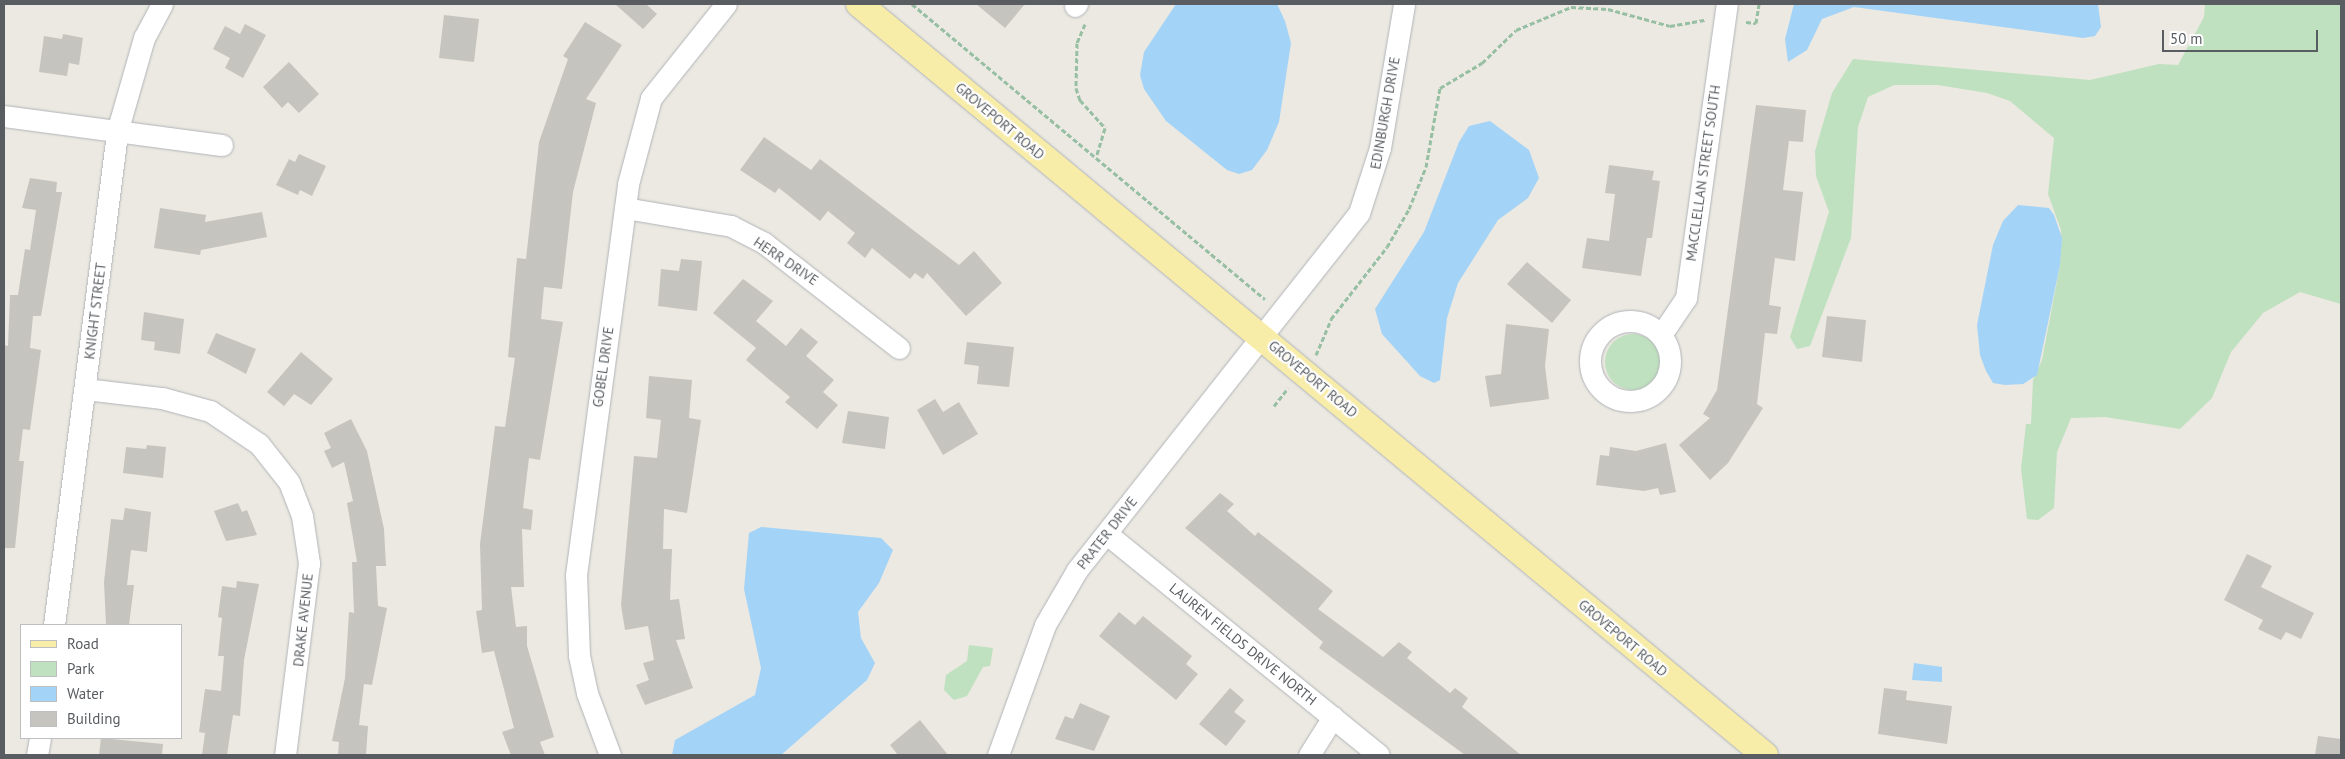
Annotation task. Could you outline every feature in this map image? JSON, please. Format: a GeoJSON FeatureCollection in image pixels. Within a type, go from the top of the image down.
{"type":"FeatureCollection","features":[{"type":"Feature","properties":{"kind":"main road","name":"GROVEPORT ROAD"},"geometry":{"type":"LineString","coordinates":[[858,4],[1765,755]]}},
{"type":"Feature","properties":{"kind":"street","name":"KNIGHT STREET"},"geometry":{"type":"LineString","coordinates":[[54,624],[118,132],[144,38],[162,4]]}},
{"type":"Feature","properties":{"kind":"street","name":"GOBEL DRIVE"},"geometry":{"type":"LineString","coordinates":[[610,755],[587,693],[579,655],[576,575],[625,208],[640,128],[651,98],[726,4]]}},
{"type":"Feature","properties":{"kind":"street","name":"EDINBURGH DRIVE"},"geometry":{"type":"LineString","coordinates":[[1260,335],[1359,213],[1372,181],[1404,4]]}},
{"type":"Feature","properties":{"kind":"street","name":"MACCLELLAN STREET SOUTH"},"geometry":{"type":"LineString","coordinates":[[1661,335],[1686,298],[1726,12]]}},
{"type":"Feature","properties":{"kind":"street"},"geometry":{"type":"LineString","coordinates":[[4,116],[222,145]]}},
{"type":"Feature","properties":{"kind":"street","name":"HERR DRIVE"},"geometry":{"type":"LineString","coordinates":[[625,208],[731,226],[764,243],[899,348]]}},
{"type":"Feature","properties":{"kind":"street","name":"PRATER DRIVE"},"geometry":{"type":"LineString","coordinates":[[998,755],[1045,624],[1077,570],[1107,534],[1260,335]]}},
{"type":"Feature","properties":{"kind":"street","name":"DRAKE AVENUE"},"geometry":{"type":"LineString","coordinates":[[85,388],[162,398],[210,411],[259,444],[289,482],[308,539],[308,583],[285,755]]}},
{"type":"Feature","properties":{"kind":"street","name":"LAUREN FIELDS DRIVE NORTH"},"geometry":{"type":"LineString","coordinates":[[1107,534],[1379,755]]}},
{"type":"Feature","properties":{"kind":"street"},"geometry":{"type":"LineString","coordinates":[[1310,755],[1333,718]]}},
{"type":"Feature","properties":{"kind":"street"},"geometry":{"type":"LineString","coordinates":[[37,755],[40,739]]}},
{"type":"Feature","properties":{"kind":"path"},"geometry":{"type":"LineString","coordinates":[[912,4],[1279,310]]}},
{"type":"Feature","properties":{"kind":"path"},"geometry":{"type":"LineString","coordinates":[[1274,406],[1320,350],[1331,319],[1387,247],[1409,209],[1426,167],[1440,88],[1482,63],[1516,30],[1571,7],[1608,9],[1670,26],[1726,12],[1756,23],[1759,4]]}},
{"type":"Feature","properties":{"kind":"path"},"geometry":{"type":"LineString","coordinates":[[1081,9],[1076,88],[1080,100],[1105,128],[1096,157]]}},
{"type":"Feature","properties":{"kind":"green space"},"geometry":{"type":"Polygon","coordinates":[[[2205,4],[2341,4],[2341,304],[2300,292],[2263,313],[2231,352],[2212,398],[2180,429],[2105,417],[2071,418],[2057,452],[2054,508],[2038,520],[2027,519],[2021,469],[2026,424],[2031,424],[2033,380],[2042,360],[2060,265],[2061,230],[2048,194],[2054,138],[2010,101],[1987,93],[1938,85],[1894,85],[1868,97],[1858,127],[1851,238],[1810,346],[1797,349],[1790,337],[1829,212],[1816,176],[1815,151],[1832,93],[1853,59],[2090,80],[2159,64],[2178,65],[2204,17],[2205,4]]]}},
{"type":"Feature","properties":{"kind":"green space"},"geometry":{"type":"Polygon","coordinates":[[[1633,334],[1644,336],[1653,342],[1659,351],[1661,362],[1659,373],[1653,382],[1644,388],[1633,390],[1622,388],[1613,382],[1607,373],[1605,362],[1607,351],[1613,342],[1622,336],[1633,334]]]}},
{"type":"Feature","properties":{"kind":"green space"},"geometry":{"type":"Polygon","coordinates":[[[969,645],[993,648],[990,666],[983,667],[967,696],[954,700],[944,690],[946,675],[967,661],[969,645]]]}},
{"type":"Feature","properties":{"kind":"water"},"geometry":{"type":"Polygon","coordinates":[[[1176,4],[1277,4],[1285,21],[1291,43],[1279,122],[1267,150],[1252,170],[1239,174],[1227,170],[1166,121],[1144,89],[1140,75],[1144,52],[1176,4]]]}},
{"type":"Feature","properties":{"kind":"water"},"geometry":{"type":"Polygon","coordinates":[[[1794,4],[2098,4],[2101,27],[2095,36],[2083,38],[1854,7],[1822,19],[1807,50],[1788,62],[1785,39],[1794,4]]]}},
{"type":"Feature","properties":{"kind":"water"},"geometry":{"type":"Polygon","coordinates":[[[1490,121],[1529,150],[1539,178],[1528,198],[1498,220],[1458,283],[1447,318],[1440,380],[1434,383],[1420,376],[1382,334],[1375,309],[1424,232],[1459,142],[1469,126],[1490,121]]]}},
{"type":"Feature","properties":{"kind":"water"},"geometry":{"type":"Polygon","coordinates":[[[2018,205],[2049,208],[2054,215],[2062,238],[2060,265],[2037,375],[2023,384],[2005,385],[1993,383],[1986,371],[1980,355],[1977,325],[1993,245],[2003,221],[2018,205]]]}},
{"type":"Feature","properties":{"kind":"water"},"geometry":{"type":"Polygon","coordinates":[[[761,527],[881,538],[893,550],[879,583],[858,612],[861,638],[875,663],[867,680],[781,755],[672,755],[675,740],[755,695],[761,668],[744,589],[749,533],[761,527]]]}},
{"type":"Feature","properties":{"kind":"water"},"geometry":{"type":"Polygon","coordinates":[[[1914,663],[1942,667],[1942,682],[1912,680],[1914,663]]]}},
{"type":"Feature","properties":{"kind":"building"},"geometry":{"type":"Polygon","coordinates":[[[615,4],[646,4],[657,14],[643,29],[615,4]]]}},
{"type":"Feature","properties":{"kind":"building"},"geometry":{"type":"Polygon","coordinates":[[[976,4],[1025,4],[1005,28],[976,4]]]}},
{"type":"Feature","properties":{"kind":"building"},"geometry":{"type":"Polygon","coordinates":[[[444,15],[479,19],[474,62],[439,58],[444,15]]]}},
{"type":"Feature","properties":{"kind":"building"},"geometry":{"type":"Polygon","coordinates":[[[585,22],[622,45],[586,99],[596,103],[573,192],[562,289],[544,287],[541,319],[563,322],[540,460],[529,458],[523,508],[533,510],[531,530],[522,529],[524,587],[511,587],[516,627],[527,626],[527,646],[554,737],[540,742],[545,755],[511,755],[502,732],[514,728],[494,651],[482,653],[476,611],[482,610],[480,544],[495,426],[505,427],[515,358],[508,357],[517,258],[526,259],[539,142],[568,59],[563,56],[585,22]]]}},
{"type":"Feature","properties":{"kind":"building"},"geometry":{"type":"Polygon","coordinates":[[[245,24],[266,35],[243,78],[225,68],[230,58],[213,49],[225,26],[240,34],[245,24]]]}},
{"type":"Feature","properties":{"kind":"building"},"geometry":{"type":"Polygon","coordinates":[[[63,34],[83,38],[79,65],[69,63],[67,76],[39,72],[44,36],[62,39],[63,34]]]}},
{"type":"Feature","properties":{"kind":"building"},"geometry":{"type":"Polygon","coordinates":[[[289,62],[319,94],[299,113],[288,102],[282,108],[263,87],[289,62]]]}},
{"type":"Feature","properties":{"kind":"building"},"geometry":{"type":"Polygon","coordinates":[[[1756,105],[1806,110],[1803,142],[1789,141],[1783,190],[1803,192],[1795,261],[1775,258],[1769,305],[1781,307],[1777,334],[1765,333],[1757,404],[1763,408],[1728,463],[1710,480],[1679,445],[1710,418],[1703,414],[1717,390],[1756,105]]]}},
{"type":"Feature","properties":{"kind":"building"},"geometry":{"type":"Polygon","coordinates":[[[764,137],[811,170],[820,159],[959,265],[974,251],[1002,283],[966,316],[927,273],[923,279],[915,273],[910,279],[872,248],[865,258],[847,243],[855,233],[828,211],[820,221],[779,188],[775,193],[740,170],[764,137]]]}},
{"type":"Feature","properties":{"kind":"building"},"geometry":{"type":"Polygon","coordinates":[[[299,154],[326,166],[312,196],[300,190],[298,195],[276,185],[289,159],[295,162],[299,154]]]}},
{"type":"Feature","properties":{"kind":"building"},"geometry":{"type":"Polygon","coordinates":[[[1609,165],[1654,171],[1652,180],[1660,181],[1652,238],[1647,238],[1641,276],[1582,268],[1587,238],[1609,241],[1615,194],[1605,193],[1609,165]]]}},
{"type":"Feature","properties":{"kind":"building"},"geometry":{"type":"Polygon","coordinates":[[[30,178],[57,182],[56,192],[62,192],[41,316],[33,316],[30,348],[41,350],[30,430],[23,429],[19,461],[24,461],[15,548],[4,548],[4,345],[8,346],[10,295],[18,295],[25,249],[30,250],[36,210],[22,208],[30,178]]]}},
{"type":"Feature","properties":{"kind":"building"},"geometry":{"type":"Polygon","coordinates":[[[160,208],[206,215],[205,222],[262,212],[267,237],[201,250],[200,255],[154,248],[160,208]]]}},
{"type":"Feature","properties":{"kind":"building"},"geometry":{"type":"Polygon","coordinates":[[[681,259],[702,261],[697,311],[658,306],[661,269],[679,271],[681,259]]]}},
{"type":"Feature","properties":{"kind":"building"},"geometry":{"type":"Polygon","coordinates":[[[1527,262],[1571,300],[1552,323],[1507,284],[1527,262]]]}},
{"type":"Feature","properties":{"kind":"building"},"geometry":{"type":"Polygon","coordinates":[[[743,279],[773,301],[756,321],[786,346],[801,328],[818,342],[806,356],[834,380],[823,392],[838,405],[817,429],[785,402],[790,397],[746,360],[756,348],[713,313],[743,279]]]}},
{"type":"Feature","properties":{"kind":"building"},"geometry":{"type":"Polygon","coordinates":[[[144,312],[184,319],[180,354],[154,350],[155,342],[141,340],[144,312]]]}},
{"type":"Feature","properties":{"kind":"building"},"geometry":{"type":"Polygon","coordinates":[[[1827,316],[1866,320],[1862,362],[1822,357],[1827,316]]]}},
{"type":"Feature","properties":{"kind":"building"},"geometry":{"type":"Polygon","coordinates":[[[1506,324],[1549,329],[1545,366],[1549,399],[1490,407],[1485,376],[1501,374],[1506,324]]]}},
{"type":"Feature","properties":{"kind":"building"},"geometry":{"type":"Polygon","coordinates":[[[216,333],[256,349],[246,374],[207,353],[216,333]]]}},
{"type":"Feature","properties":{"kind":"building"},"geometry":{"type":"Polygon","coordinates":[[[967,342],[1014,347],[1009,387],[977,384],[979,366],[964,364],[967,342]]]}},
{"type":"Feature","properties":{"kind":"building"},"geometry":{"type":"Polygon","coordinates":[[[301,352],[333,379],[311,405],[294,394],[284,406],[267,392],[301,352]]]}},
{"type":"Feature","properties":{"kind":"building"},"geometry":{"type":"Polygon","coordinates":[[[649,376],[692,380],[689,418],[701,420],[687,513],[664,509],[663,549],[672,549],[670,600],[679,599],[685,639],[676,640],[693,688],[645,705],[636,685],[649,680],[643,663],[654,660],[648,626],[625,630],[621,605],[634,456],[657,458],[661,420],[646,418],[649,376]]]}},
{"type":"Feature","properties":{"kind":"building"},"geometry":{"type":"Polygon","coordinates":[[[935,399],[943,412],[959,402],[978,434],[943,455],[917,410],[935,399]]]}},
{"type":"Feature","properties":{"kind":"building"},"geometry":{"type":"Polygon","coordinates":[[[848,411],[889,417],[885,449],[842,443],[848,411]]]}},
{"type":"Feature","properties":{"kind":"building"},"geometry":{"type":"Polygon","coordinates":[[[351,419],[367,451],[384,529],[386,566],[376,566],[378,606],[387,608],[372,685],[364,684],[359,725],[368,726],[366,755],[338,754],[339,742],[332,741],[345,678],[349,612],[354,613],[352,562],[357,562],[347,503],[353,501],[344,462],[332,468],[324,451],[331,448],[324,433],[351,419]]]}},
{"type":"Feature","properties":{"kind":"building"},"geometry":{"type":"Polygon","coordinates":[[[1666,443],[1676,492],[1660,495],[1658,488],[1644,491],[1596,485],[1600,455],[1609,456],[1610,447],[1636,451],[1666,443]]]}},
{"type":"Feature","properties":{"kind":"building"},"geometry":{"type":"Polygon","coordinates":[[[147,445],[166,447],[163,478],[123,473],[126,447],[146,449],[147,445]]]}},
{"type":"Feature","properties":{"kind":"building"},"geometry":{"type":"Polygon","coordinates":[[[1220,493],[1234,504],[1227,511],[1255,536],[1258,532],[1333,591],[1318,609],[1383,657],[1399,642],[1412,652],[1407,658],[1450,693],[1455,688],[1468,698],[1462,707],[1521,755],[1465,755],[1319,648],[1323,642],[1185,528],[1220,493]]]}},
{"type":"Feature","properties":{"kind":"building"},"geometry":{"type":"Polygon","coordinates":[[[238,503],[242,512],[247,510],[257,535],[226,541],[214,511],[238,503]]]}},
{"type":"Feature","properties":{"kind":"building"},"geometry":{"type":"Polygon","coordinates":[[[125,508],[151,512],[147,552],[131,550],[127,585],[134,585],[129,624],[106,624],[104,582],[111,519],[123,520],[125,508]]]}},
{"type":"Feature","properties":{"kind":"building"},"geometry":{"type":"Polygon","coordinates":[[[2247,554],[2272,566],[2261,587],[2314,613],[2301,639],[2286,632],[2281,640],[2258,629],[2263,620],[2224,600],[2247,554]]]}},
{"type":"Feature","properties":{"kind":"building"},"geometry":{"type":"Polygon","coordinates":[[[237,581],[259,584],[244,660],[240,716],[233,715],[227,755],[202,755],[205,733],[199,732],[205,689],[221,691],[224,656],[218,656],[222,618],[218,617],[222,586],[236,588],[237,581]]]}},
{"type":"Feature","properties":{"kind":"building"},"geometry":{"type":"Polygon","coordinates":[[[1119,612],[1135,625],[1143,616],[1192,656],[1186,664],[1198,674],[1176,700],[1099,636],[1119,612]]]}},
{"type":"Feature","properties":{"kind":"building"},"geometry":{"type":"Polygon","coordinates":[[[1230,688],[1244,700],[1234,712],[1246,721],[1226,746],[1199,724],[1230,688]]]}},
{"type":"Feature","properties":{"kind":"building"},"geometry":{"type":"Polygon","coordinates":[[[1884,688],[1907,691],[1906,700],[1952,706],[1947,744],[1878,734],[1884,688]]]}},
{"type":"Feature","properties":{"kind":"building"},"geometry":{"type":"Polygon","coordinates":[[[1080,703],[1110,716],[1094,751],[1055,739],[1065,716],[1073,719],[1080,703]]]}},
{"type":"Feature","properties":{"kind":"building"},"geometry":{"type":"Polygon","coordinates":[[[920,720],[948,755],[898,755],[890,745],[920,720]]]}},
{"type":"Feature","properties":{"kind":"building"},"geometry":{"type":"Polygon","coordinates":[[[2318,736],[2341,739],[2341,755],[2315,755],[2318,736]]]}},
{"type":"Feature","properties":{"kind":"building"},"geometry":{"type":"Polygon","coordinates":[[[101,739],[163,744],[162,755],[99,755],[101,739]]]}}]}
